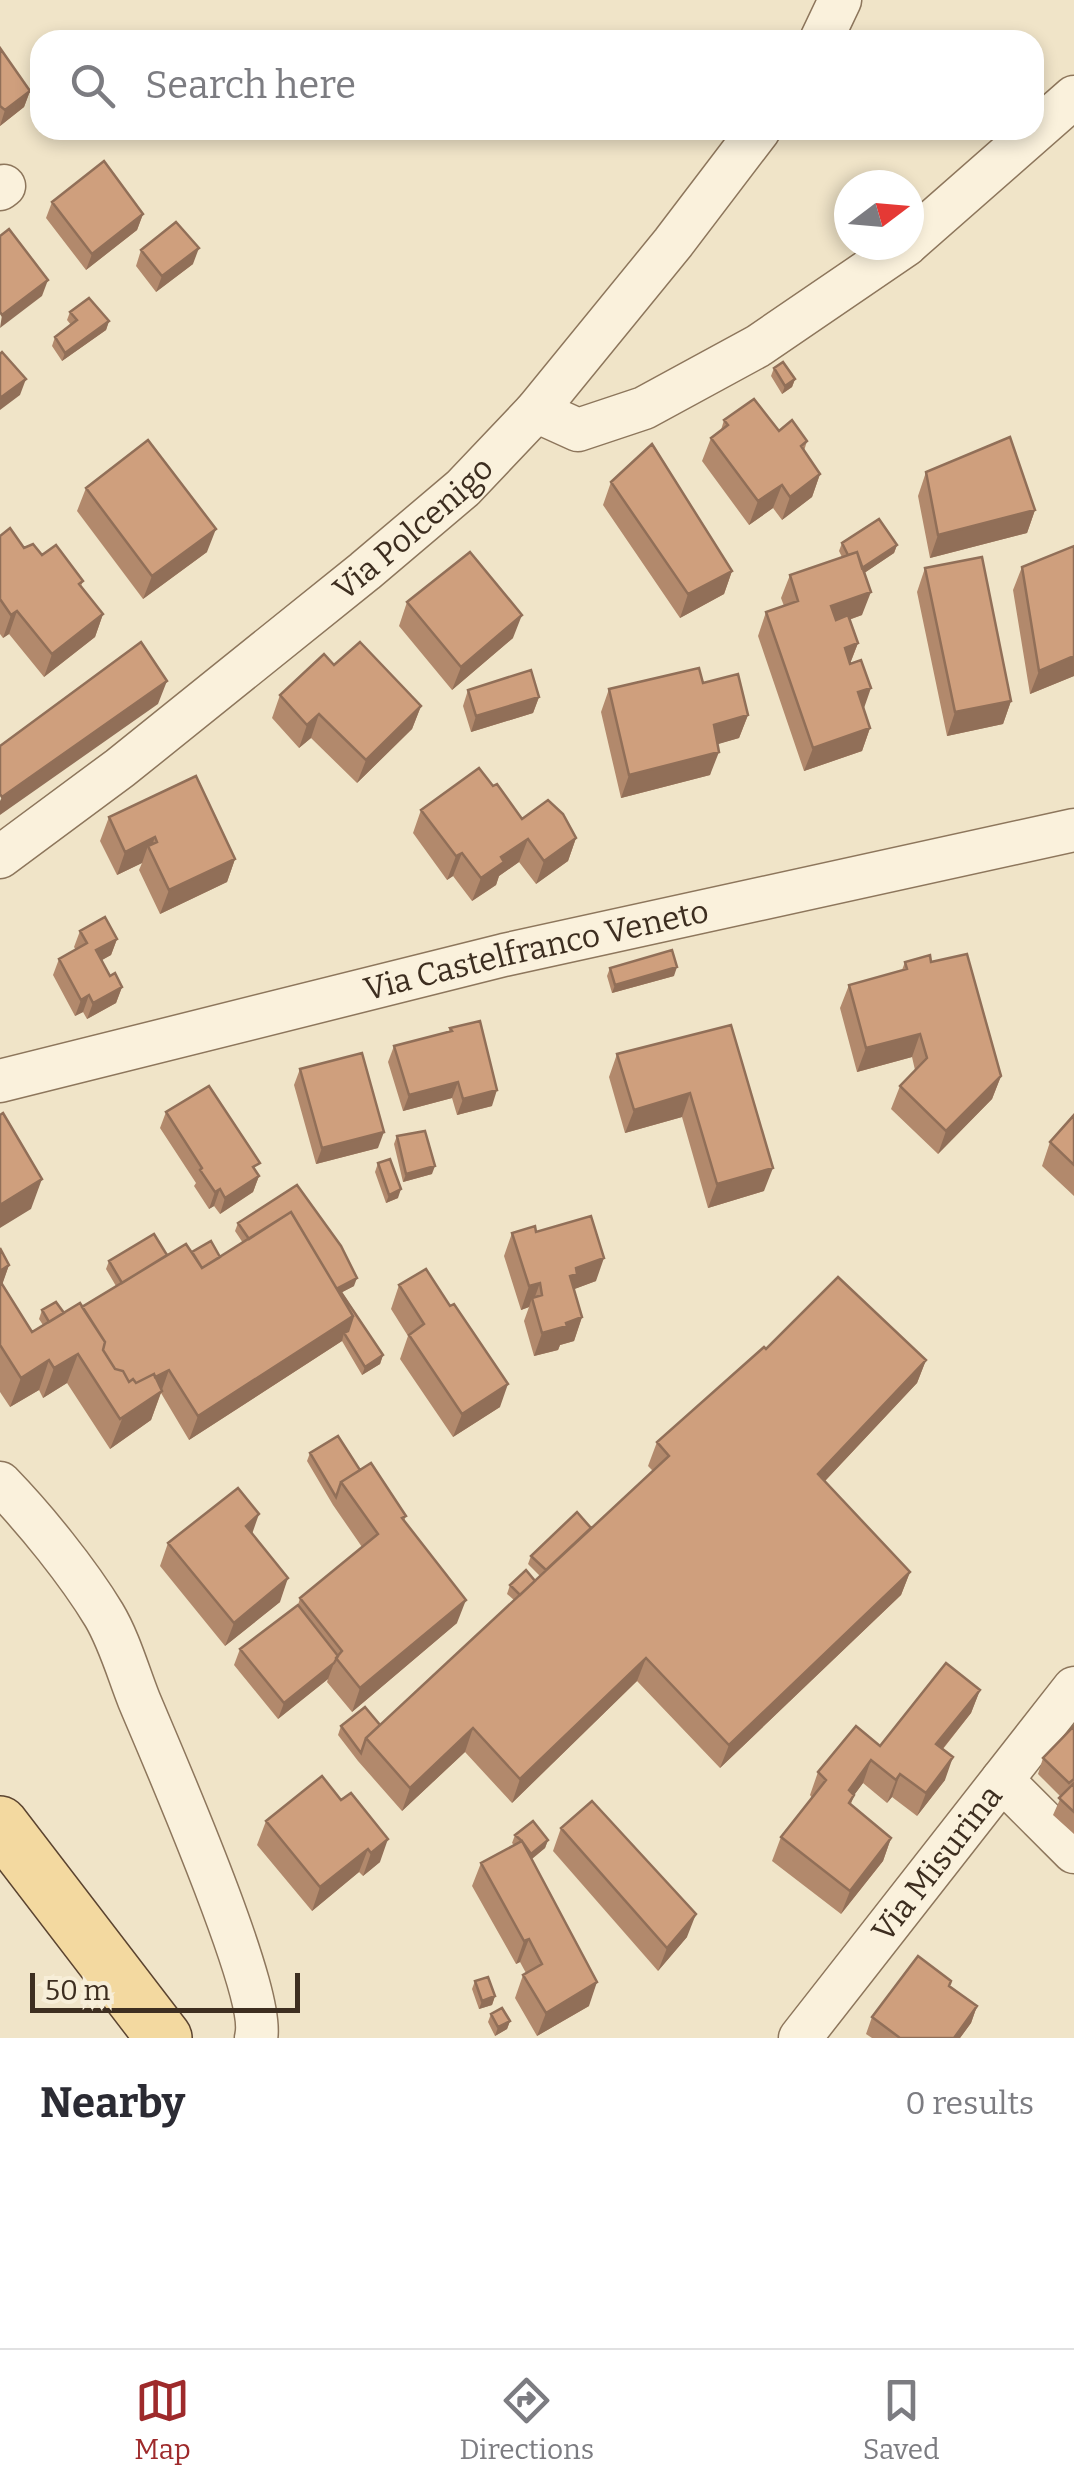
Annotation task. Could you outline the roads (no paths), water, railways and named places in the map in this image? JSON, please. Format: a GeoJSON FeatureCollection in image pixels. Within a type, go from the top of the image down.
{"type":"FeatureCollection","features":[{"type":"Feature","properties":{"kind":"main road"},"geometry":{"type":"LineString","coordinates":[[0,1824],[164,2038]]}},
{"type":"Feature","properties":{"kind":"street"},"geometry":{"type":"LineString","coordinates":[[826,30],[840,0]]}},
{"type":"Feature","properties":{"kind":"street"},"geometry":{"type":"LineString","coordinates":[[1044,123],[1074,97]]}},
{"type":"Feature","properties":{"kind":"street","name":"Via Polcenigo"},"geometry":{"type":"LineString","coordinates":[[0,857],[120,768],[463,488],[536,411],[673,243],[750,140]]}},
{"type":"Feature","properties":{"kind":"street"},"geometry":{"type":"LineString","coordinates":[[924,229],[1025,140]]}},
{"type":"Feature","properties":{"kind":"street"},"geometry":{"type":"LineString","coordinates":[[536,411],[578,430],[644,408],[758,346],[884,260]]}},
{"type":"Feature","properties":{"kind":"street","name":"Via Castelfranco Veneto"},"geometry":{"type":"LineString","coordinates":[[0,1081],[504,955],[1074,830]]}},
{"type":"Feature","properties":{"kind":"street"},"geometry":{"type":"LineString","coordinates":[[0,1482],[105,1616],[224,1914],[249,1987],[258,2026],[256,2038]]}},
{"type":"Feature","properties":{"kind":"street","name":"Via Misurina"},"geometry":{"type":"LineString","coordinates":[[800,2038],[1074,1688]]}},
{"type":"Feature","properties":{"kind":"street"},"geometry":{"type":"LineString","coordinates":[[1002,1780],[1074,1852]]}}]}
